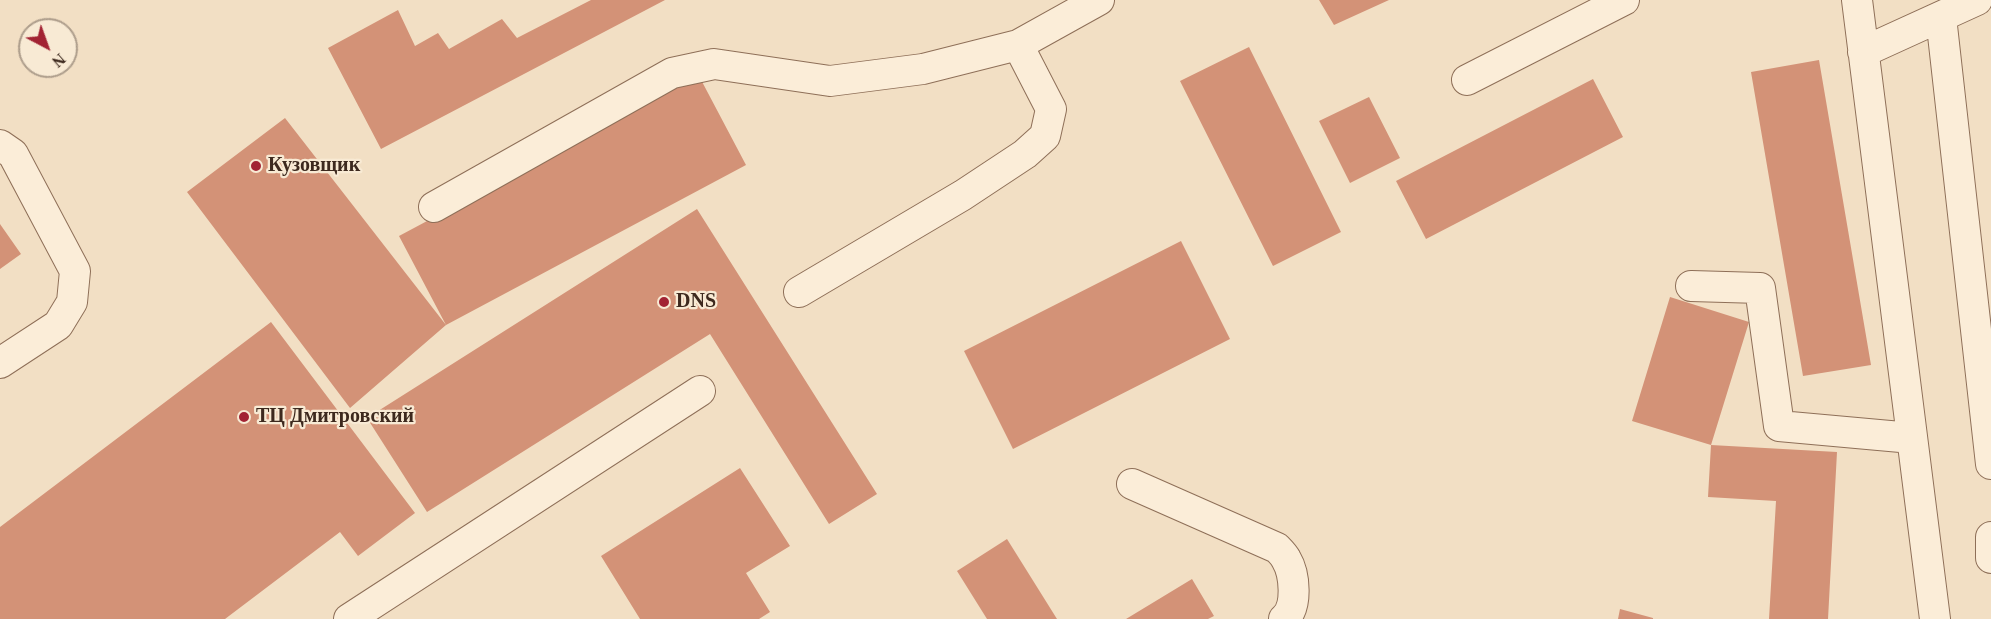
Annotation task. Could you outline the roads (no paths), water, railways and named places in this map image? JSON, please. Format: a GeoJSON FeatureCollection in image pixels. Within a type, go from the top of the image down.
{"type":"FeatureCollection","features":[{"type":"Feature","properties":{"kind":"lane"},"geometry":{"type":"LineString","coordinates":[[434,207],[672,73],[714,64],[830,81],[923,69],[1018,45],[1099,0]]}},
{"type":"Feature","properties":{"kind":"lane"},"geometry":{"type":"LineString","coordinates":[[1467,80],[1624,0]]}},
{"type":"Feature","properties":{"kind":"lane"},"geometry":{"type":"LineString","coordinates":[[1857,0],[1935,619]]}},
{"type":"Feature","properties":{"kind":"lane"},"geometry":{"type":"LineString","coordinates":[[1863,52],[1977,0]]}},
{"type":"Feature","properties":{"kind":"lane"},"geometry":{"type":"LineString","coordinates":[[1941,17],[1991,464]]}},
{"type":"Feature","properties":{"kind":"lane"},"geometry":{"type":"LineString","coordinates":[[799,292],[963,195],[1025,154],[1045,135],[1051,109],[1018,45]]}},
{"type":"Feature","properties":{"kind":"lane"},"geometry":{"type":"LineString","coordinates":[[0,145],[13,154],[75,271],[72,302],[58,325],[0,363]]}},
{"type":"Feature","properties":{"kind":"lane"},"geometry":{"type":"LineString","coordinates":[[1691,286],[1760,288],[1779,426],[1912,438]]}},
{"type":"Feature","properties":{"kind":"lane"},"geometry":{"type":"LineString","coordinates":[[349,619],[700,391]]}},
{"type":"Feature","properties":{"kind":"lane"},"geometry":{"type":"LineString","coordinates":[[1132,484],[1277,548],[1287,560],[1293,579],[1292,607],[1284,619]]}},
{"type":"Feature","properties":{"kind":"lane"},"geometry":{"type":"LineString","coordinates":[[1991,537],[1991,558]]}},
{"type":"Feature","properties":{"kind":"place","name":"Кузовщик"},"geometry":{"type":"Point","coordinates":[256,166]}},
{"type":"Feature","properties":{"kind":"place","name":"DNS"},"geometry":{"type":"Point","coordinates":[664,302]}},
{"type":"Feature","properties":{"kind":"place","name":"ТЦ Дмитровский"},"geometry":{"type":"Point","coordinates":[244,417]}}]}
